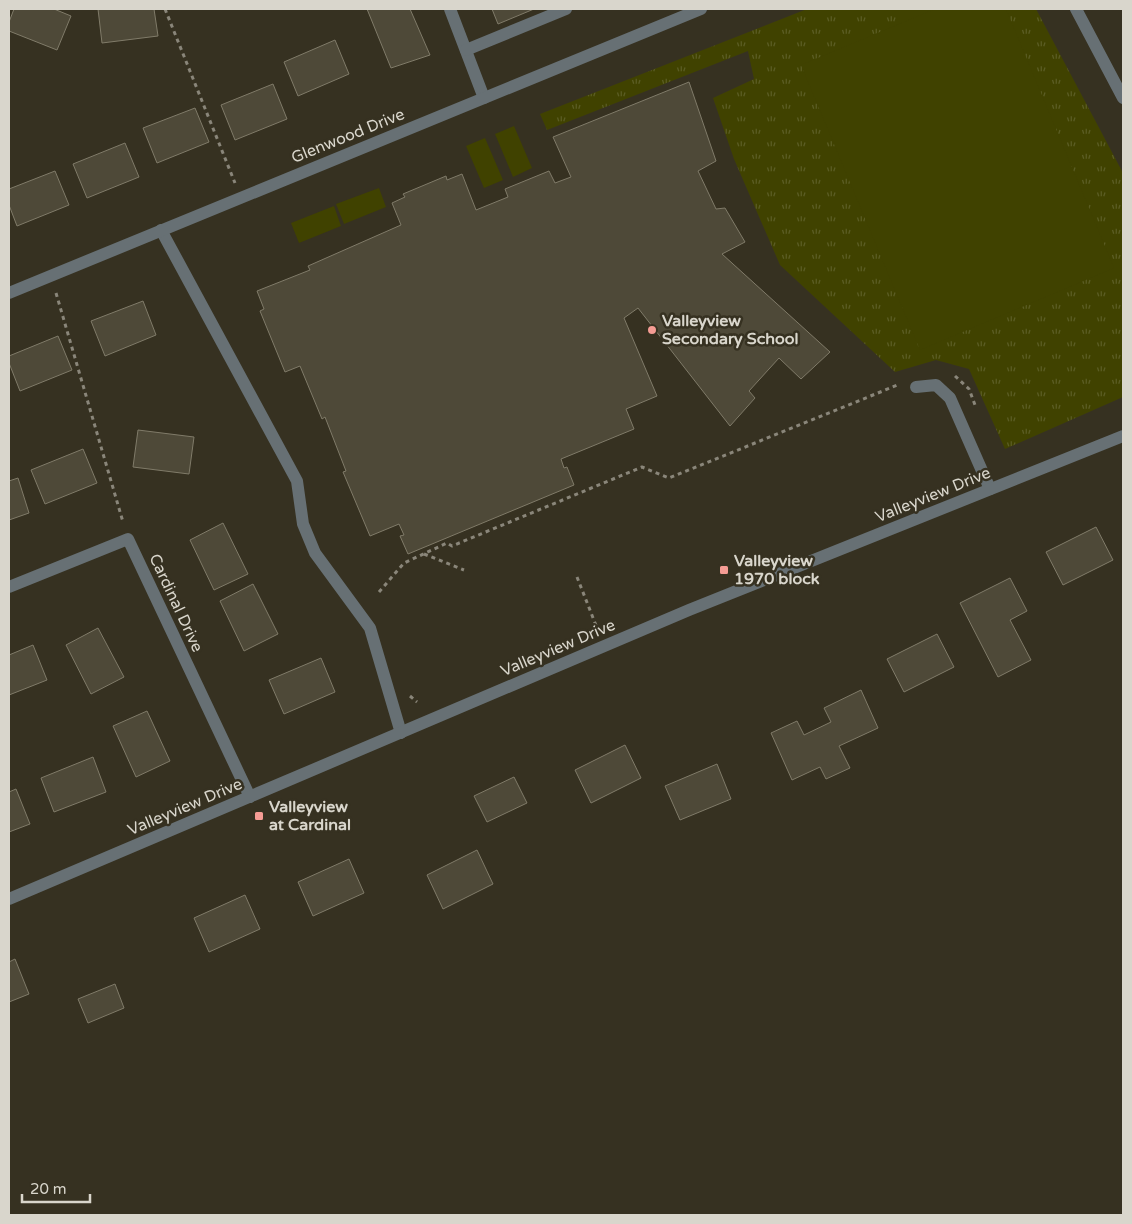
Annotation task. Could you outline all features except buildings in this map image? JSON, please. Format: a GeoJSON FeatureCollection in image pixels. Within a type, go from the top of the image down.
{"type":"FeatureCollection","features":[{"type":"Feature","properties":{"kind":"street"},"geometry":{"type":"LineString","coordinates":[[450,9],[484,98]]}},
{"type":"Feature","properties":{"kind":"street"},"geometry":{"type":"LineString","coordinates":[[466,50],[566,9]]}},
{"type":"Feature","properties":{"kind":"street","name":"Glenwood Drive"},"geometry":{"type":"LineString","coordinates":[[9,292],[701,9]]}},
{"type":"Feature","properties":{"kind":"street"},"geometry":{"type":"LineString","coordinates":[[1076,9],[1123,98]]}},
{"type":"Feature","properties":{"kind":"street"},"geometry":{"type":"LineString","coordinates":[[160,230],[297,481],[303,524],[315,552],[370,628],[401,733]]}},
{"type":"Feature","properties":{"kind":"street"},"geometry":{"type":"LineString","coordinates":[[911,384],[936,385],[950,398],[990,489]]}},
{"type":"Feature","properties":{"kind":"street","name":"Valleyview Drive"},"geometry":{"type":"LineString","coordinates":[[9,898],[250,798],[689,610],[1123,436]]}},
{"type":"Feature","properties":{"kind":"street"},"geometry":{"type":"LineString","coordinates":[[9,587],[128,539]]}},
{"type":"Feature","properties":{"kind":"street","name":"Cardinal Drive"},"geometry":{"type":"LineString","coordinates":[[128,539],[250,798]]}},
{"type":"Feature","properties":{"kind":"path"},"geometry":{"type":"LineString","coordinates":[[165,9],[241,197]]}},
{"type":"Feature","properties":{"kind":"path"},"geometry":{"type":"LineString","coordinates":[[50,276],[128,539]]}},
{"type":"Feature","properties":{"kind":"path"},"geometry":{"type":"LineString","coordinates":[[951,374],[968,389],[978,414]]}},
{"type":"Feature","properties":{"kind":"path"},"geometry":{"type":"LineString","coordinates":[[379,592],[404,563],[447,543],[452,546],[642,467],[669,478],[911,384]]}},
{"type":"Feature","properties":{"kind":"path"},"geometry":{"type":"LineString","coordinates":[[424,553],[464,570]]}},
{"type":"Feature","properties":{"kind":"path"},"geometry":{"type":"LineString","coordinates":[[576,577],[598,628]]}},
{"type":"Feature","properties":{"kind":"green space"},"geometry":{"type":"Polygon","coordinates":[[[807,9],[1036,9],[1123,173],[1123,397],[1005,449],[969,369],[936,360],[895,372],[780,265],[734,159],[713,98],[754,79],[748,51],[547,130],[540,114],[807,9]]]}},
{"type":"Feature","properties":{"kind":"green space"},"geometry":{"type":"Polygon","coordinates":[[[935,9],[1006,9],[1114,268],[920,350],[801,65],[935,9]]]}},
{"type":"Feature","properties":{"kind":"green space"},"geometry":{"type":"Polygon","coordinates":[[[514,126],[532,168],[513,177],[495,134],[514,126]]]}},
{"type":"Feature","properties":{"kind":"green space"},"geometry":{"type":"Polygon","coordinates":[[[485,138],[503,180],[484,188],[466,146],[485,138]]]}},
{"type":"Feature","properties":{"kind":"green space"},"geometry":{"type":"Polygon","coordinates":[[[379,188],[386,207],[344,224],[336,204],[379,188]]]}},
{"type":"Feature","properties":{"kind":"green space"},"geometry":{"type":"Polygon","coordinates":[[[334,206],[341,226],[299,243],[291,223],[334,206]]]}},
{"type":"Feature","properties":{"kind":"place","name":"Valleyview Secondary School"},"geometry":{"type":"Point","coordinates":[652,330]}},
{"type":"Feature","properties":{"kind":"place","name":"Valleyview 1970 block"},"geometry":{"type":"Point","coordinates":[724,570]}},
{"type":"Feature","properties":{"kind":"place","name":"Valleyview at Cardinal"},"geometry":{"type":"Point","coordinates":[259,816]}}]}
